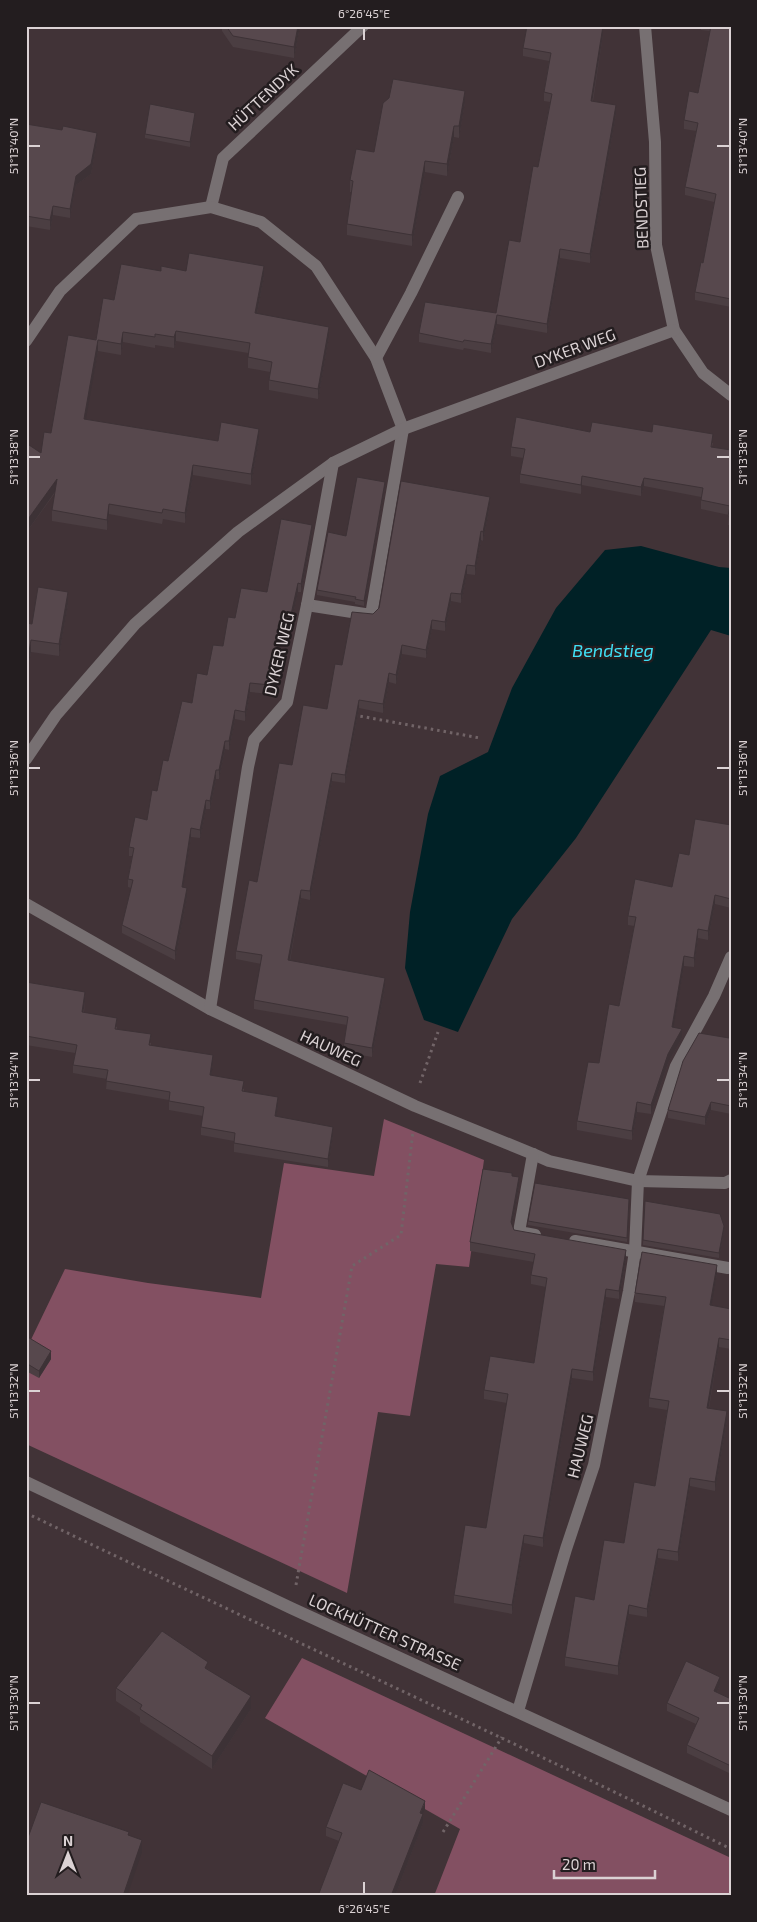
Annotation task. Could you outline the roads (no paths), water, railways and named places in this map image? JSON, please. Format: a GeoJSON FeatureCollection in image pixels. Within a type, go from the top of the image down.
{"type":"FeatureCollection","features":[{"type":"Feature","properties":{"kind":"street","name":"HÜTTENDYK"},"geometry":{"type":"LineString","coordinates":[[211,207],[223,158],[363,26]]}},
{"type":"Feature","properties":{"kind":"street","name":"BENDSTIEG"},"geometry":{"type":"LineString","coordinates":[[644,26],[655,142],[656,245],[674,330],[703,373],[731,394]]}},
{"type":"Feature","properties":{"kind":"street"},"geometry":{"type":"LineString","coordinates":[[376,358],[411,293],[458,197]]}},
{"type":"Feature","properties":{"kind":"street"},"geometry":{"type":"LineString","coordinates":[[26,341],[60,291],[136,219],[211,207],[261,222],[316,266],[376,358],[403,429]]}},
{"type":"Feature","properties":{"kind":"street","name":"DYKER WEG"},"geometry":{"type":"LineString","coordinates":[[26,759],[56,715],[135,624],[238,532],[333,463],[403,429],[674,330]]}},
{"type":"Feature","properties":{"kind":"street","name":"DYKER WEG"},"geometry":{"type":"LineString","coordinates":[[210,1009],[240,815],[254,740],[287,702],[308,605],[371,615],[403,429]]}},
{"type":"Feature","properties":{"kind":"street"},"geometry":{"type":"LineString","coordinates":[[308,605],[333,463]]}},
{"type":"Feature","properties":{"kind":"street","name":"HAUWEG"},"geometry":{"type":"LineString","coordinates":[[26,904],[210,1009],[416,1106],[549,1161],[638,1181],[725,1182],[731,1180]]}},
{"type":"Feature","properties":{"kind":"street","name":"HAUWEG"},"geometry":{"type":"LineString","coordinates":[[518,1710],[594,1465],[630,1291],[636,1251],[638,1181],[676,1066],[714,996],[731,957]]}},
{"type":"Feature","properties":{"kind":"street"},"geometry":{"type":"LineString","coordinates":[[533,1154],[519,1232],[728,1268]]}},
{"type":"Feature","properties":{"kind":"street","name":"LOCKHÜTTER STRASSE"},"geometry":{"type":"LineString","coordinates":[[26,1482],[291,1608],[518,1710],[731,1810]]}},
{"type":"Feature","properties":{"kind":"water","name":"Bendstieg"},"geometry":{"type":"Polygon","coordinates":[[[641,546],[719,567],[731,568],[731,636],[711,630],[576,838],[512,919],[458,1032],[424,1020],[405,968],[410,912],[428,814],[440,776],[488,752],[512,688],[556,608],[605,550],[641,546]]]}}]}
